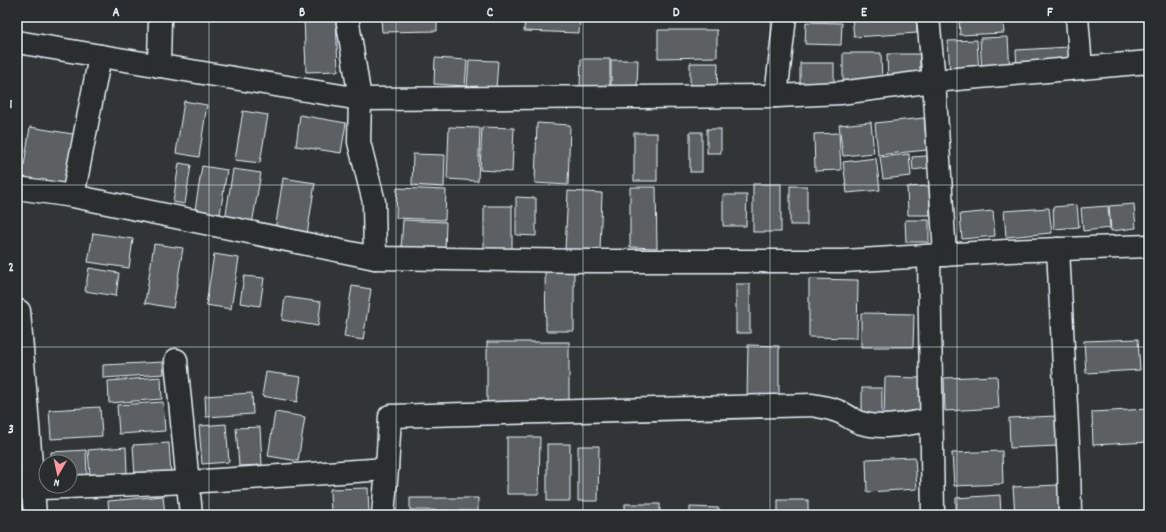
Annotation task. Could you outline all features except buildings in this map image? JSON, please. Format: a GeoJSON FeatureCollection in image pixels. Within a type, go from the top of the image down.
{"type":"FeatureCollection","features":[{"type":"Feature","properties":{"kind":"street"},"geometry":{"type":"LineString","coordinates":[[159,66],[160,17]]}},
{"type":"Feature","properties":{"kind":"street"},"geometry":{"type":"LineString","coordinates":[[347,17],[360,99],[360,142],[374,202],[375,258]]}},
{"type":"Feature","properties":{"kind":"street"},"geometry":{"type":"LineString","coordinates":[[776,96],[785,17]]}},
{"type":"Feature","properties":{"kind":"street"},"geometry":{"type":"LineString","coordinates":[[928,17],[934,81],[937,255],[932,420],[933,515]]}},
{"type":"Feature","properties":{"kind":"street"},"geometry":{"type":"LineString","coordinates":[[1077,17],[1081,68]]}},
{"type":"Feature","properties":{"kind":"street"},"geometry":{"type":"LineString","coordinates":[[17,42],[360,99],[776,96],[840,93],[934,81],[1149,62]]}},
{"type":"Feature","properties":{"kind":"street"},"geometry":{"type":"LineString","coordinates":[[74,196],[100,56]]}},
{"type":"Feature","properties":{"kind":"street"},"geometry":{"type":"LineString","coordinates":[[17,188],[74,196],[375,258],[844,262],[1007,251],[1149,246]]}},
{"type":"Feature","properties":{"kind":"street"},"geometry":{"type":"LineString","coordinates":[[1058,249],[1069,465],[1070,515]]}},
{"type":"Feature","properties":{"kind":"street"},"geometry":{"type":"LineString","coordinates":[[19,311],[25,489],[35,515]]}},
{"type":"Feature","properties":{"kind":"street"},"geometry":{"type":"LineString","coordinates":[[176,360],[191,515]]}},
{"type":"Feature","properties":{"kind":"street"},"geometry":{"type":"LineString","coordinates":[[383,515],[390,416],[812,405],[841,412],[860,423],[874,426],[890,426],[932,420]]}},
{"type":"Feature","properties":{"kind":"street"},"geometry":{"type":"LineString","coordinates":[[25,489],[188,482],[387,469]]}}]}
